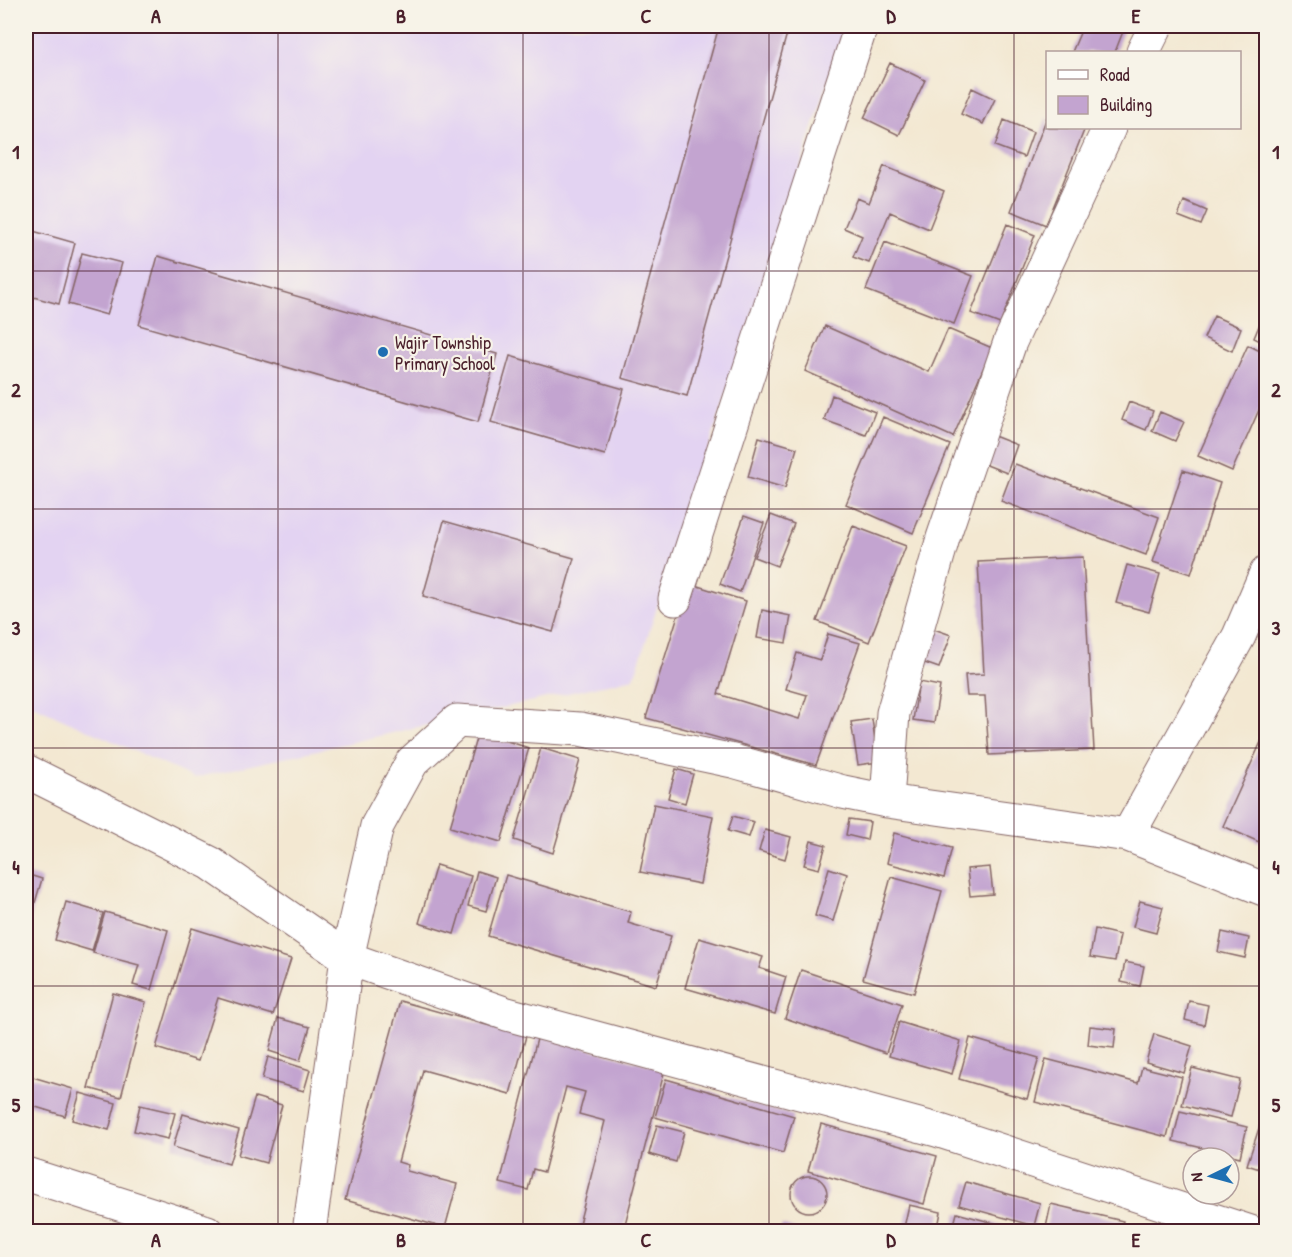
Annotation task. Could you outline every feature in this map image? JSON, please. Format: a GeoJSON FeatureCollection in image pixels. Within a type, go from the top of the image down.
{"type":"FeatureCollection","features":[{"type":"Feature","properties":{"kind":"street"},"geometry":{"type":"LineString","coordinates":[[675,599],[861,26]]}},
{"type":"Feature","properties":{"kind":"street"},"geometry":{"type":"LineString","coordinates":[[1144,51],[1156,26]]}},
{"type":"Feature","properties":{"kind":"street"},"geometry":{"type":"LineString","coordinates":[[887,801],[893,713],[943,538],[1010,342],[1109,129]]}},
{"type":"Feature","properties":{"kind":"street"},"geometry":{"type":"LineString","coordinates":[[1128,835],[1239,636],[1266,573]]}},
{"type":"Feature","properties":{"kind":"street"},"geometry":{"type":"LineString","coordinates":[[309,1232],[347,958],[377,826],[412,762],[457,721],[580,729],[733,761],[843,792],[887,801],[1128,835],[1266,890]]}},
{"type":"Feature","properties":{"kind":"street"},"geometry":{"type":"LineString","coordinates":[[26,771],[210,863],[347,958],[507,1014],[937,1130],[1250,1232]]}},
{"type":"Feature","properties":{"kind":"street"},"geometry":{"type":"LineString","coordinates":[[26,1173],[207,1232]]}},
{"type":"Feature","properties":{"kind":"shaded area","name":"Wajir Township Primary School"},"geometry":{"type":"Polygon","coordinates":[[[26,26],[846,26],[634,678],[194,778],[26,702],[26,26]]]}},
{"type":"Feature","properties":{"kind":"building"},"geometry":{"type":"Polygon","coordinates":[[[719,26],[789,26],[687,396],[622,378],[719,26]]]}},
{"type":"Feature","properties":{"kind":"building"},"geometry":{"type":"Polygon","coordinates":[[[1083,26],[1115,26],[1124,29],[1115,51],[1072,51],[1083,26]]]}},
{"type":"Feature","properties":{"kind":"building"},"geometry":{"type":"Polygon","coordinates":[[[890,63],[925,80],[899,135],[864,118],[890,63]]]}},
{"type":"Feature","properties":{"kind":"building"},"geometry":{"type":"Polygon","coordinates":[[[972,88],[995,99],[983,124],[961,114],[972,88]]]}},
{"type":"Feature","properties":{"kind":"building"},"geometry":{"type":"Polygon","coordinates":[[[1004,120],[1033,132],[1024,157],[995,146],[1004,120]]]}},
{"type":"Feature","properties":{"kind":"building"},"geometry":{"type":"Polygon","coordinates":[[[1046,120],[1046,129],[1085,129],[1046,225],[1011,211],[1046,120]]]}},
{"type":"Feature","properties":{"kind":"building"},"geometry":{"type":"Polygon","coordinates":[[[884,166],[944,191],[929,229],[890,212],[869,263],[853,257],[862,236],[844,228],[857,198],[869,203],[884,166]]]}},
{"type":"Feature","properties":{"kind":"building"},"geometry":{"type":"Polygon","coordinates":[[[1184,201],[1207,211],[1201,225],[1178,216],[1184,201]]]}},
{"type":"Feature","properties":{"kind":"building"},"geometry":{"type":"Polygon","coordinates":[[[1007,224],[1035,235],[1000,324],[971,313],[1007,224]]]}},
{"type":"Feature","properties":{"kind":"building"},"geometry":{"type":"Polygon","coordinates":[[[26,229],[75,243],[59,304],[26,295],[26,229]]]}},
{"type":"Feature","properties":{"kind":"building"},"geometry":{"type":"Polygon","coordinates":[[[885,242],[973,276],[954,324],[866,290],[885,242]]]}},
{"type":"Feature","properties":{"kind":"building"},"geometry":{"type":"Polygon","coordinates":[[[82,253],[122,263],[107,315],[68,304],[82,253]]]}},
{"type":"Feature","properties":{"kind":"building"},"geometry":{"type":"Polygon","coordinates":[[[158,256],[497,354],[478,422],[139,325],[158,256]]]}},
{"type":"Feature","properties":{"kind":"building"},"geometry":{"type":"Polygon","coordinates":[[[1266,309],[1266,344],[1254,338],[1266,309]]]}},
{"type":"Feature","properties":{"kind":"building"},"geometry":{"type":"Polygon","coordinates":[[[1214,316],[1241,328],[1232,351],[1204,338],[1214,316]]]}},
{"type":"Feature","properties":{"kind":"building"},"geometry":{"type":"Polygon","coordinates":[[[825,326],[929,372],[948,329],[992,348],[953,437],[805,371],[825,326]]]}},
{"type":"Feature","properties":{"kind":"building"},"geometry":{"type":"Polygon","coordinates":[[[1248,345],[1266,354],[1266,394],[1232,471],[1198,456],[1248,345]]]}},
{"type":"Feature","properties":{"kind":"building"},"geometry":{"type":"Polygon","coordinates":[[[510,356],[624,389],[605,455],[491,422],[510,356]]]}},
{"type":"Feature","properties":{"kind":"building"},"geometry":{"type":"Polygon","coordinates":[[[832,395],[875,412],[866,435],[824,420],[832,395]]]}},
{"type":"Feature","properties":{"kind":"building"},"geometry":{"type":"Polygon","coordinates":[[[1129,402],[1153,411],[1146,430],[1122,420],[1129,402]]]}},
{"type":"Feature","properties":{"kind":"building"},"geometry":{"type":"Polygon","coordinates":[[[1160,412],[1184,422],[1175,441],[1152,431],[1160,412]]]}},
{"type":"Feature","properties":{"kind":"building"},"geometry":{"type":"Polygon","coordinates":[[[883,417],[950,445],[913,533],[846,504],[883,417]]]}},
{"type":"Feature","properties":{"kind":"building"},"geometry":{"type":"Polygon","coordinates":[[[994,436],[1017,445],[1007,473],[984,464],[994,436]]]}},
{"type":"Feature","properties":{"kind":"building"},"geometry":{"type":"Polygon","coordinates":[[[759,437],[797,448],[785,488],[748,477],[759,437]]]}},
{"type":"Feature","properties":{"kind":"building"},"geometry":{"type":"Polygon","coordinates":[[[1015,464],[1159,517],[1146,555],[1001,501],[1015,464]]]}},
{"type":"Feature","properties":{"kind":"building"},"geometry":{"type":"Polygon","coordinates":[[[1183,470],[1220,483],[1191,574],[1153,562],[1183,470]]]}},
{"type":"Feature","properties":{"kind":"building"},"geometry":{"type":"Polygon","coordinates":[[[771,515],[794,524],[777,566],[754,557],[771,515]]]}},
{"type":"Feature","properties":{"kind":"building"},"geometry":{"type":"Polygon","coordinates":[[[744,516],[764,523],[740,592],[720,584],[744,516]]]}},
{"type":"Feature","properties":{"kind":"building"},"geometry":{"type":"Polygon","coordinates":[[[444,521],[574,558],[553,632],[423,596],[444,521]]]}},
{"type":"Feature","properties":{"kind":"building"},"geometry":{"type":"Polygon","coordinates":[[[853,526],[906,546],[869,642],[817,621],[853,526]]]}},
{"type":"Feature","properties":{"kind":"building"},"geometry":{"type":"Polygon","coordinates":[[[1083,557],[1094,750],[989,755],[985,696],[967,696],[965,675],[984,674],[978,562],[1083,557]]]}},
{"type":"Feature","properties":{"kind":"building"},"geometry":{"type":"Polygon","coordinates":[[[1127,565],[1160,574],[1149,612],[1116,603],[1127,565]]]}},
{"type":"Feature","properties":{"kind":"building"},"geometry":{"type":"Polygon","coordinates":[[[688,583],[746,601],[718,694],[799,719],[807,695],[786,689],[797,653],[820,660],[828,634],[860,643],[816,765],[646,718],[688,583]]]}},
{"type":"Feature","properties":{"kind":"building"},"geometry":{"type":"Polygon","coordinates":[[[762,610],[791,616],[786,643],[757,638],[762,610]]]}},
{"type":"Feature","properties":{"kind":"building"},"geometry":{"type":"Polygon","coordinates":[[[931,628],[951,635],[939,668],[919,661],[931,628]]]}},
{"type":"Feature","properties":{"kind":"building"},"geometry":{"type":"Polygon","coordinates":[[[919,682],[940,686],[934,723],[913,720],[919,682]]]}},
{"type":"Feature","properties":{"kind":"building"},"geometry":{"type":"Polygon","coordinates":[[[872,719],[878,762],[858,765],[851,722],[872,719]]]}},
{"type":"Feature","properties":{"kind":"building"},"geometry":{"type":"Polygon","coordinates":[[[1266,731],[1266,824],[1259,842],[1223,826],[1266,731]]]}},
{"type":"Feature","properties":{"kind":"building"},"geometry":{"type":"Polygon","coordinates":[[[478,732],[529,748],[501,842],[450,827],[478,732]]]}},
{"type":"Feature","properties":{"kind":"building"},"geometry":{"type":"Polygon","coordinates":[[[541,748],[580,760],[553,853],[514,840],[541,748]]]}},
{"type":"Feature","properties":{"kind":"building"},"geometry":{"type":"Polygon","coordinates":[[[676,769],[693,774],[685,803],[668,798],[676,769]]]}},
{"type":"Feature","properties":{"kind":"building"},"geometry":{"type":"Polygon","coordinates":[[[654,804],[713,816],[700,884],[640,872],[654,804]]]}},
{"type":"Feature","properties":{"kind":"building"},"geometry":{"type":"Polygon","coordinates":[[[733,816],[754,822],[749,837],[728,831],[733,816]]]}},
{"type":"Feature","properties":{"kind":"building"},"geometry":{"type":"Polygon","coordinates":[[[849,819],[870,822],[867,840],[846,835],[849,819]]]}},
{"type":"Feature","properties":{"kind":"building"},"geometry":{"type":"Polygon","coordinates":[[[765,830],[791,837],[785,859],[759,851],[765,830]]]}},
{"type":"Feature","properties":{"kind":"building"},"geometry":{"type":"Polygon","coordinates":[[[894,833],[952,848],[944,878],[887,863],[894,833]]]}},
{"type":"Feature","properties":{"kind":"building"},"geometry":{"type":"Polygon","coordinates":[[[811,841],[826,845],[819,869],[804,865],[811,841]]]}},
{"type":"Feature","properties":{"kind":"building"},"geometry":{"type":"Polygon","coordinates":[[[436,865],[471,876],[454,934],[419,923],[436,865]]]}},
{"type":"Feature","properties":{"kind":"building"},"geometry":{"type":"Polygon","coordinates":[[[990,867],[993,894],[970,896],[967,869],[990,867]]]}},
{"type":"Feature","properties":{"kind":"building"},"geometry":{"type":"Polygon","coordinates":[[[829,868],[847,874],[833,921],[815,916],[829,868]]]}},
{"type":"Feature","properties":{"kind":"building"},"geometry":{"type":"Polygon","coordinates":[[[477,871],[496,877],[486,911],[468,906],[477,871]]]}},
{"type":"Feature","properties":{"kind":"building"},"geometry":{"type":"Polygon","coordinates":[[[26,874],[42,879],[26,933],[26,874]]]}},
{"type":"Feature","properties":{"kind":"building"},"geometry":{"type":"Polygon","coordinates":[[[506,875],[631,912],[628,923],[671,936],[656,986],[488,936],[506,875]]]}},
{"type":"Feature","properties":{"kind":"building"},"geometry":{"type":"Polygon","coordinates":[[[891,877],[942,891],[914,993],[863,979],[891,877]]]}},
{"type":"Feature","properties":{"kind":"building"},"geometry":{"type":"Polygon","coordinates":[[[1140,901],[1163,907],[1156,933],[1133,927],[1140,901]]]}},
{"type":"Feature","properties":{"kind":"building"},"geometry":{"type":"Polygon","coordinates":[[[66,902],[103,913],[92,951],[55,940],[66,902]]]}},
{"type":"Feature","properties":{"kind":"building"},"geometry":{"type":"Polygon","coordinates":[[[105,912],[168,930],[151,990],[133,985],[139,965],[93,953],[105,912]]]}},
{"type":"Feature","properties":{"kind":"building"},"geometry":{"type":"Polygon","coordinates":[[[192,928],[291,959],[273,1015],[218,998],[198,1061],[156,1048],[192,928]]]}},
{"type":"Feature","properties":{"kind":"building"},"geometry":{"type":"Polygon","coordinates":[[[1095,929],[1120,935],[1115,961],[1090,957],[1095,929]]]}},
{"type":"Feature","properties":{"kind":"building"},"geometry":{"type":"Polygon","coordinates":[[[1222,932],[1249,938],[1245,958],[1218,952],[1222,932]]]}},
{"type":"Feature","properties":{"kind":"building"},"geometry":{"type":"Polygon","coordinates":[[[699,938],[763,957],[759,968],[786,977],[775,1014],[685,988],[699,938]]]}},
{"type":"Feature","properties":{"kind":"building"},"geometry":{"type":"Polygon","coordinates":[[[1125,962],[1144,966],[1140,986],[1121,982],[1125,962]]]}},
{"type":"Feature","properties":{"kind":"building"},"geometry":{"type":"Polygon","coordinates":[[[801,970],[902,1004],[886,1053],[785,1018],[801,970]]]}},
{"type":"Feature","properties":{"kind":"building"},"geometry":{"type":"Polygon","coordinates":[[[113,993],[146,1002],[121,1097],[88,1088],[113,993]]]}},
{"type":"Feature","properties":{"kind":"building"},"geometry":{"type":"Polygon","coordinates":[[[400,1001],[526,1036],[510,1094],[423,1070],[398,1162],[408,1165],[407,1171],[457,1184],[445,1228],[345,1200],[400,1001]]]}},
{"type":"Feature","properties":{"kind":"building"},"geometry":{"type":"Polygon","coordinates":[[[1189,1001],[1208,1005],[1204,1025],[1185,1020],[1189,1001]]]}},
{"type":"Feature","properties":{"kind":"building"},"geometry":{"type":"Polygon","coordinates":[[[278,1018],[310,1027],[300,1061],[269,1051],[278,1018]]]}},
{"type":"Feature","properties":{"kind":"building"},"geometry":{"type":"Polygon","coordinates":[[[899,1022],[961,1041],[952,1074],[889,1056],[899,1022]]]}},
{"type":"Feature","properties":{"kind":"building"},"geometry":{"type":"Polygon","coordinates":[[[1090,1026],[1116,1029],[1114,1048],[1088,1045],[1090,1026]]]}},
{"type":"Feature","properties":{"kind":"building"},"geometry":{"type":"Polygon","coordinates":[[[1154,1034],[1192,1046],[1184,1073],[1146,1062],[1154,1034]]]}},
{"type":"Feature","properties":{"kind":"building"},"geometry":{"type":"Polygon","coordinates":[[[538,1035],[665,1069],[623,1232],[577,1232],[605,1121],[579,1114],[585,1092],[566,1087],[544,1172],[533,1169],[528,1190],[500,1183],[538,1035]]]}},
{"type":"Feature","properties":{"kind":"building"},"geometry":{"type":"Polygon","coordinates":[[[970,1038],[1039,1058],[1027,1099],[959,1079],[970,1038]]]}},
{"type":"Feature","properties":{"kind":"building"},"geometry":{"type":"Polygon","coordinates":[[[268,1057],[310,1070],[304,1091],[262,1079],[268,1057]]]}},
{"type":"Feature","properties":{"kind":"building"},"geometry":{"type":"Polygon","coordinates":[[[1046,1059],[1138,1083],[1142,1067],[1182,1077],[1167,1137],[1035,1102],[1046,1059]]]}},
{"type":"Feature","properties":{"kind":"building"},"geometry":{"type":"Polygon","coordinates":[[[1192,1068],[1240,1080],[1231,1117],[1182,1105],[1192,1068]]]}},
{"type":"Feature","properties":{"kind":"building"},"geometry":{"type":"Polygon","coordinates":[[[26,1075],[73,1089],[65,1116],[26,1104],[26,1075]]]}},
{"type":"Feature","properties":{"kind":"building"},"geometry":{"type":"Polygon","coordinates":[[[666,1079],[794,1116],[783,1153],[655,1117],[666,1079]]]}},
{"type":"Feature","properties":{"kind":"building"},"geometry":{"type":"Polygon","coordinates":[[[80,1093],[116,1103],[109,1130],[72,1120],[80,1093]]]}},
{"type":"Feature","properties":{"kind":"building"},"geometry":{"type":"Polygon","coordinates":[[[255,1097],[282,1105],[266,1163],[238,1155],[255,1097]]]}},
{"type":"Feature","properties":{"kind":"building"},"geometry":{"type":"Polygon","coordinates":[[[140,1105],[175,1113],[168,1139],[134,1131],[140,1105]]]}},
{"type":"Feature","properties":{"kind":"building"},"geometry":{"type":"Polygon","coordinates":[[[1180,1111],[1247,1127],[1241,1153],[1241,1146],[1194,1146],[1173,1141],[1180,1111]]]}},
{"type":"Feature","properties":{"kind":"building"},"geometry":{"type":"Polygon","coordinates":[[[183,1114],[239,1130],[229,1164],[173,1147],[183,1114]]]}},
{"type":"Feature","properties":{"kind":"building"},"geometry":{"type":"Polygon","coordinates":[[[1262,1119],[1266,1120],[1266,1171],[1247,1165],[1262,1119]]]}},
{"type":"Feature","properties":{"kind":"building"},"geometry":{"type":"Polygon","coordinates":[[[821,1124],[937,1156],[924,1204],[808,1171],[821,1124]]]}},
{"type":"Feature","properties":{"kind":"building"},"geometry":{"type":"Polygon","coordinates":[[[657,1125],[684,1132],[676,1162],[649,1154],[657,1125]]]}},
{"type":"Feature","properties":{"kind":"building"},"geometry":{"type":"Polygon","coordinates":[[[809,1176],[822,1181],[827,1194],[822,1207],[809,1212],[796,1207],[791,1194],[796,1181],[809,1176]]]}},
{"type":"Feature","properties":{"kind":"building"},"geometry":{"type":"Polygon","coordinates":[[[966,1182],[1040,1203],[1034,1226],[959,1205],[966,1182]]]}},
{"type":"Feature","properties":{"kind":"building"},"geometry":{"type":"Polygon","coordinates":[[[1051,1204],[1123,1221],[1120,1232],[1045,1232],[1051,1204]]]}},
{"type":"Feature","properties":{"kind":"building"},"geometry":{"type":"Polygon","coordinates":[[[909,1205],[941,1212],[937,1232],[903,1232],[909,1205]]]}},
{"type":"Feature","properties":{"kind":"building"},"geometry":{"type":"Polygon","coordinates":[[[957,1213],[1012,1228],[1011,1232],[952,1232],[957,1213]]]}},
{"type":"Feature","properties":{"kind":"building"},"geometry":{"type":"Polygon","coordinates":[[[782,1225],[799,1231],[799,1232],[779,1232],[782,1225]]]}},
{"type":"Feature","properties":{"kind":"place","name":"Wajir Township Primary School"},"geometry":{"type":"Point","coordinates":[383,352]}}]}
